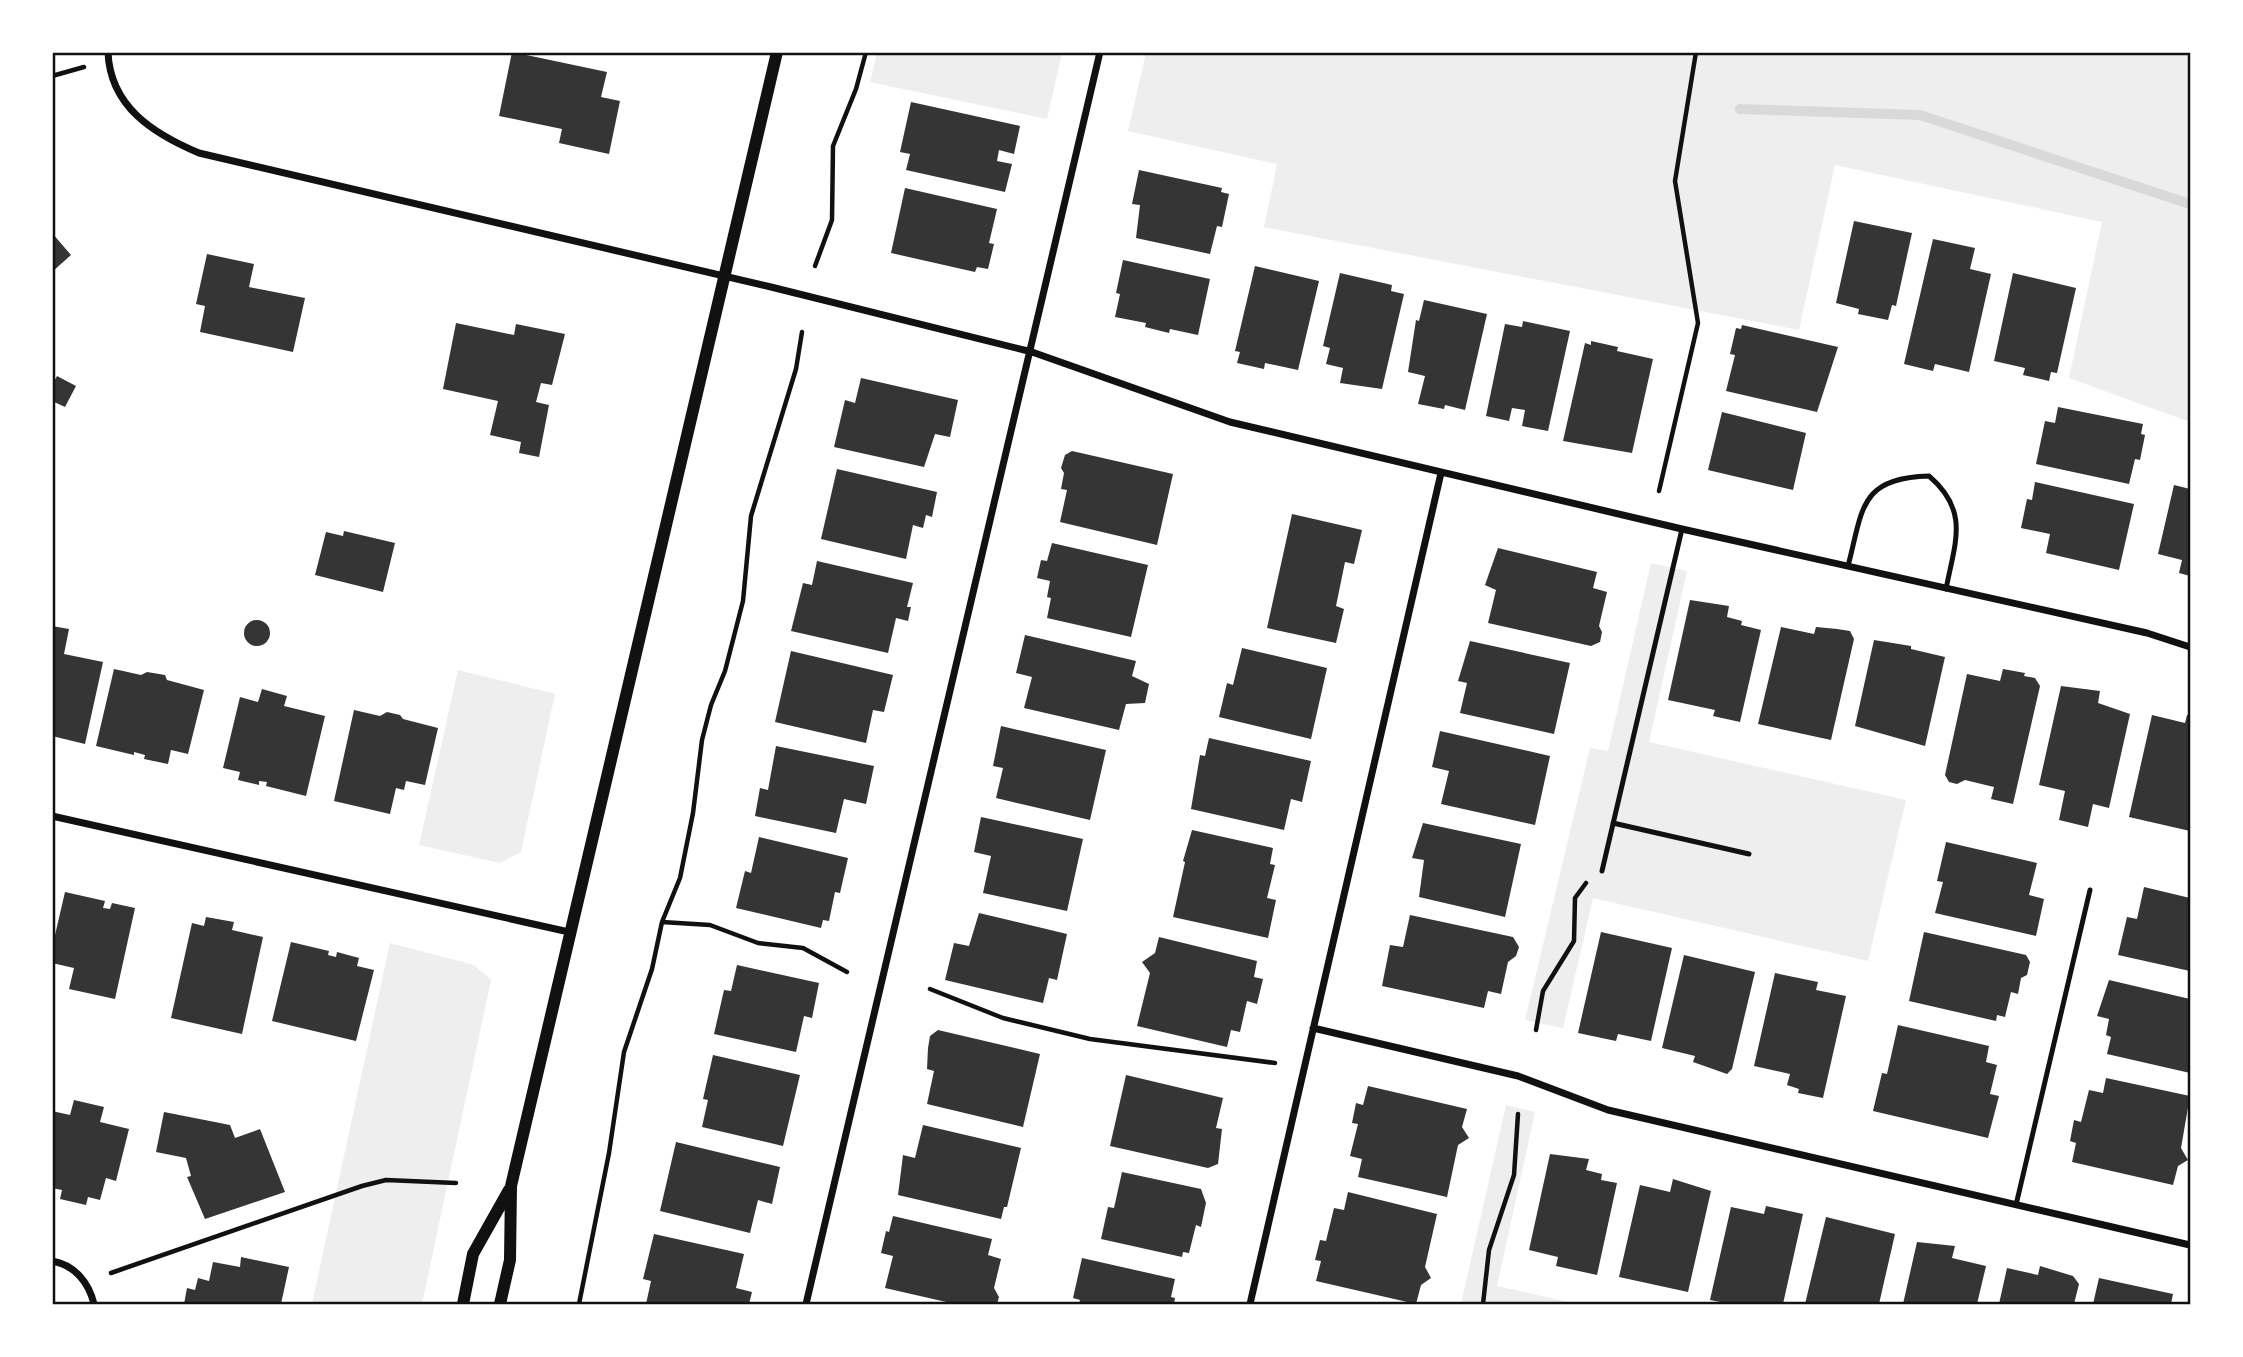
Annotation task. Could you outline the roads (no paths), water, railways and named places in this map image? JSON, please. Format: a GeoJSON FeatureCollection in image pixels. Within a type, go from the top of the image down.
{"type":"FeatureCollection","features":[{"type":"Feature","properties":{"kind":"street"},"geometry":{"type":"LineString","coordinates":[[108,52],[116,87],[134,115],[161,137],[199,153],[1032,352],[1230,422],[1682,529],[2147,633],[2190,647]]}},
{"type":"Feature","properties":{"kind":"street"},"geometry":{"type":"LineString","coordinates":[[499,1304],[510,1260],[511,1186],[777,52]]}},
{"type":"Feature","properties":{"kind":"street"},"geometry":{"type":"LineString","coordinates":[[806,1304],[1032,352],[1100,52]]}},
{"type":"Feature","properties":{"kind":"street"},"geometry":{"type":"LineString","coordinates":[[1250,1304],[1441,472]]}},
{"type":"Feature","properties":{"kind":"street"},"geometry":{"type":"LineString","coordinates":[[52,816],[569,932]]}},
{"type":"Feature","properties":{"kind":"street"},"geometry":{"type":"LineString","coordinates":[[1313,1028],[1518,1076],[1608,1110],[2190,1245]]}},
{"type":"Feature","properties":{"kind":"street"},"geometry":{"type":"LineString","coordinates":[[463,1304],[473,1254],[511,1186]]}},
{"type":"Feature","properties":{"kind":"street"},"geometry":{"type":"LineString","coordinates":[[52,1261],[72,1269],[84,1280],[94,1304]]}},
{"type":"Feature","properties":{"kind":"lane"},"geometry":{"type":"LineString","coordinates":[[1849,566],[1863,508],[1878,486],[1901,477],[1929,476],[1947,491],[1958,525],[1946,589]]}},
{"type":"Feature","properties":{"kind":"lane"},"geometry":{"type":"LineString","coordinates":[[1602,870],[1682,529]]}},
{"type":"Feature","properties":{"kind":"lane"},"geometry":{"type":"LineString","coordinates":[[1613,823],[1749,854]]}},
{"type":"Feature","properties":{"kind":"lane"},"geometry":{"type":"LineString","coordinates":[[2016,1205],[2090,890]]}},
{"type":"Feature","properties":{"kind":"waterway"},"geometry":{"type":"LineString","coordinates":[[1740,109],[1920,115],[2190,204]]}}]}
